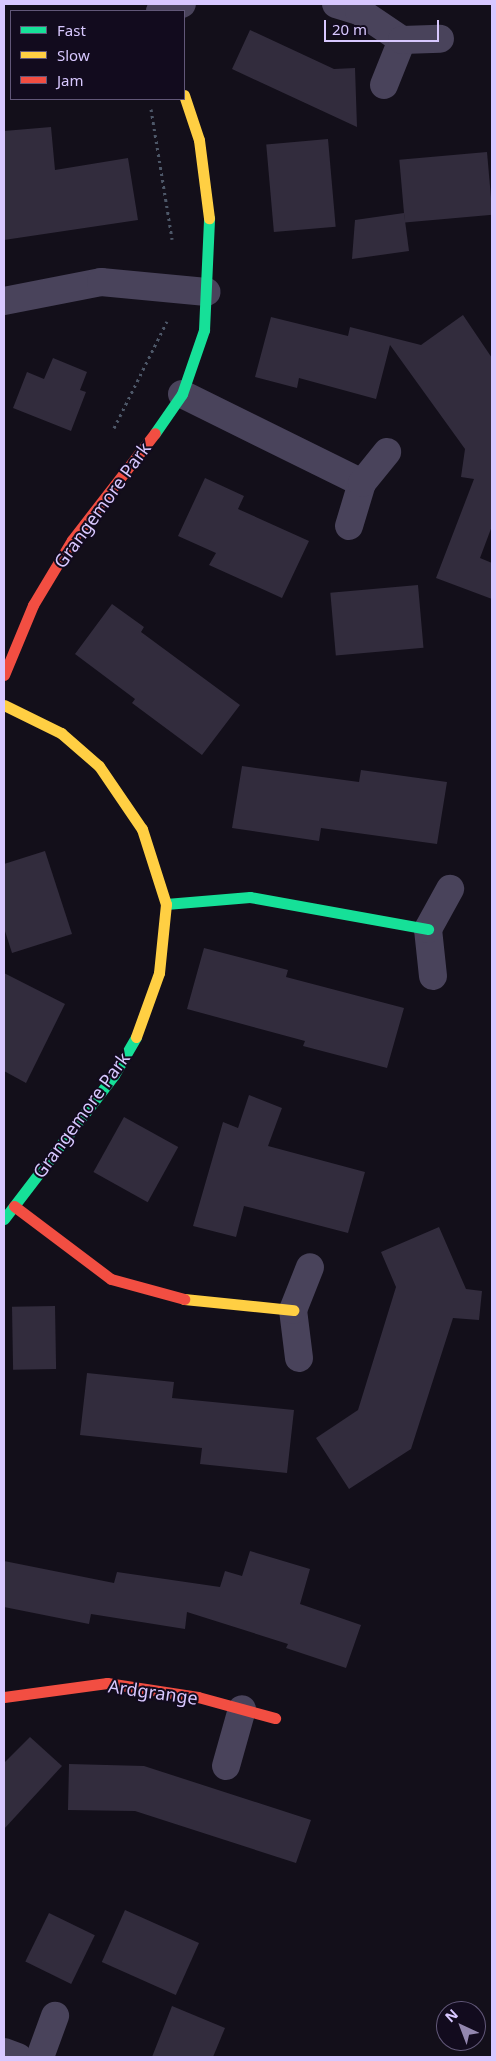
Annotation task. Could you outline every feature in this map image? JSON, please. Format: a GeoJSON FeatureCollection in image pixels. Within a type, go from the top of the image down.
{"type":"FeatureCollection","features":[{"type":"Feature","properties":{"kind":"street"},"geometry":{"type":"LineString","coordinates":[[163,10],[182,4]]}},
{"type":"Feature","properties":{"kind":"street"},"geometry":{"type":"LineString","coordinates":[[336,4],[360,11],[402,40],[440,39]]}},
{"type":"Feature","properties":{"kind":"street"},"geometry":{"type":"LineString","coordinates":[[384,85],[402,40]]}},
{"type":"Feature","properties":{"kind":"street","name":"Grangemore Park"},"geometry":{"type":"LineString","coordinates":[[4,675],[33,604],[72,540],[128,471],[182,394],[204,330],[210,206],[199,140],[185,98]]}},
{"type":"Feature","properties":{"kind":"street"},"geometry":{"type":"LineString","coordinates":[[4,301],[101,282],[207,292]]}},
{"type":"Feature","properties":{"kind":"street"},"geometry":{"type":"LineString","coordinates":[[182,394],[362,483]]}},
{"type":"Feature","properties":{"kind":"street"},"geometry":{"type":"LineString","coordinates":[[350,526],[362,483],[387,452]]}},
{"type":"Feature","properties":{"kind":"street","name":"Grangemore Park"},"geometry":{"type":"LineString","coordinates":[[4,705],[61,733],[99,766],[142,829],[166,904],[159,973],[142,1026],[114,1075],[4,1219]]}},
{"type":"Feature","properties":{"kind":"street"},"geometry":{"type":"LineString","coordinates":[[433,976],[428,929],[450,889]]}},
{"type":"Feature","properties":{"kind":"street"},"geometry":{"type":"LineString","coordinates":[[166,904],[250,897],[428,929]]}},
{"type":"Feature","properties":{"kind":"street"},"geometry":{"type":"LineString","coordinates":[[14,1206],[111,1279],[176,1298],[293,1310]]}},
{"type":"Feature","properties":{"kind":"street"},"geometry":{"type":"LineString","coordinates":[[299,1358],[293,1310],[310,1267]]}},
{"type":"Feature","properties":{"kind":"street","name":"Ardgrange"},"geometry":{"type":"LineString","coordinates":[[4,1697],[107,1683],[198,1697],[275,1718]]}},
{"type":"Feature","properties":{"kind":"street"},"geometry":{"type":"LineString","coordinates":[[226,1766],[242,1710]]}},
{"type":"Feature","properties":{"kind":"street"},"geometry":{"type":"LineString","coordinates":[[40,2057],[55,2016]]}},
{"type":"Feature","properties":{"kind":"street"},"geometry":{"type":"LineString","coordinates":[[4,2052],[18,2057]]}},
{"type":"Feature","properties":{"kind":"path"},"geometry":{"type":"LineString","coordinates":[[109,437],[167,321],[177,265],[149,100]]}},
{"type":"Feature","properties":{"kind":"building"},"geometry":{"type":"Polygon","coordinates":[[[250,30],[334,69],[355,68],[357,127],[232,69],[250,30]]]}},
{"type":"Feature","properties":{"kind":"building"},"geometry":{"type":"Polygon","coordinates":[[[51,127],[55,170],[128,158],[138,220],[4,240],[4,131],[51,127]]]}},
{"type":"Feature","properties":{"kind":"building"},"geometry":{"type":"Polygon","coordinates":[[[328,139],[336,227],[274,232],[266,144],[328,139]]]}},
{"type":"Feature","properties":{"kind":"building"},"geometry":{"type":"Polygon","coordinates":[[[487,152],[492,215],[405,222],[399,160],[487,152]]]}},
{"type":"Feature","properties":{"kind":"building"},"geometry":{"type":"Polygon","coordinates":[[[404,213],[409,251],[352,259],[355,220],[404,213]]]}},
{"type":"Feature","properties":{"kind":"building"},"geometry":{"type":"Polygon","coordinates":[[[463,315],[492,358],[492,526],[480,558],[492,563],[492,599],[436,578],[474,479],[461,477],[465,449],[390,345],[376,399],[299,378],[297,388],[255,377],[271,317],[348,336],[350,327],[421,345],[463,315]]]}},
{"type":"Feature","properties":{"kind":"building"},"geometry":{"type":"Polygon","coordinates":[[[53,358],[87,372],[80,390],[86,392],[71,431],[13,408],[27,372],[44,379],[53,358]]]}},
{"type":"Feature","properties":{"kind":"building"},"geometry":{"type":"Polygon","coordinates":[[[205,478],[244,496],[238,509],[309,541],[282,598],[209,565],[216,553],[178,536],[205,478]]]}},
{"type":"Feature","properties":{"kind":"building"},"geometry":{"type":"Polygon","coordinates":[[[418,585],[423,648],[336,655],[330,593],[418,585]]]}},
{"type":"Feature","properties":{"kind":"building"},"geometry":{"type":"Polygon","coordinates":[[[112,604],[144,627],[141,632],[240,705],[202,755],[132,703],[135,699],[75,654],[112,604]]]}},
{"type":"Feature","properties":{"kind":"building"},"geometry":{"type":"Polygon","coordinates":[[[242,766],[359,782],[361,770],[447,782],[437,844],[321,828],[319,841],[232,828],[242,766]]]}},
{"type":"Feature","properties":{"kind":"building"},"geometry":{"type":"Polygon","coordinates":[[[45,851],[72,934],[12,953],[4,928],[4,864],[45,851]]]}},
{"type":"Feature","properties":{"kind":"building"},"geometry":{"type":"Polygon","coordinates":[[[204,948],[288,970],[286,977],[404,1008],[387,1068],[303,1046],[305,1041],[187,1009],[204,948]]]}},
{"type":"Feature","properties":{"kind":"building"},"geometry":{"type":"Polygon","coordinates":[[[4,973],[65,1004],[26,1083],[4,1071],[4,973]]]}},
{"type":"Feature","properties":{"kind":"building"},"geometry":{"type":"Polygon","coordinates":[[[249,1095],[282,1108],[268,1146],[365,1172],[348,1233],[244,1206],[236,1237],[193,1226],[223,1122],[238,1128],[249,1095]]]}},
{"type":"Feature","properties":{"kind":"building"},"geometry":{"type":"Polygon","coordinates":[[[124,1117],[178,1147],[148,1202],[93,1172],[124,1117]]]}},
{"type":"Feature","properties":{"kind":"building"},"geometry":{"type":"Polygon","coordinates":[[[439,1227],[466,1289],[482,1291],[479,1320],[453,1318],[411,1449],[349,1489],[316,1438],[358,1410],[396,1287],[381,1252],[439,1227]]]}},
{"type":"Feature","properties":{"kind":"building"},"geometry":{"type":"Polygon","coordinates":[[[55,1306],[56,1369],[13,1370],[12,1307],[55,1306]]]}},
{"type":"Feature","properties":{"kind":"building"},"geometry":{"type":"Polygon","coordinates":[[[87,1373],[174,1382],[172,1398],[294,1410],[287,1473],[200,1464],[202,1448],[80,1435],[87,1373]]]}},
{"type":"Feature","properties":{"kind":"building"},"geometry":{"type":"Polygon","coordinates":[[[250,1551],[310,1569],[300,1604],[361,1625],[346,1668],[286,1648],[288,1644],[187,1612],[185,1629],[91,1614],[89,1624],[4,1607],[4,1561],[114,1583],[117,1572],[220,1587],[225,1571],[242,1576],[250,1551]]]}},
{"type":"Feature","properties":{"kind":"building"},"geometry":{"type":"Polygon","coordinates":[[[30,1737],[62,1766],[4,1829],[4,1763],[30,1737]]]}},
{"type":"Feature","properties":{"kind":"building"},"geometry":{"type":"Polygon","coordinates":[[[69,1764],[144,1766],[311,1820],[296,1863],[135,1811],[68,1810],[69,1764]]]}},
{"type":"Feature","properties":{"kind":"building"},"geometry":{"type":"Polygon","coordinates":[[[125,1910],[199,1943],[176,1995],[102,1962],[125,1910]]]}},
{"type":"Feature","properties":{"kind":"building"},"geometry":{"type":"Polygon","coordinates":[[[49,1913],[95,1935],[71,1984],[25,1962],[49,1913]]]}},
{"type":"Feature","properties":{"kind":"building"},"geometry":{"type":"Polygon","coordinates":[[[172,2006],[225,2028],[213,2057],[152,2057],[172,2006]]]}},
{"type":"Feature","properties":{"kind":"traffic: fast"},"geometry":{"type":"LineString","coordinates":[[155,433],[182,394],[204,330],[209,218]]}},
{"type":"Feature","properties":{"kind":"traffic: fast"},"geometry":{"type":"LineString","coordinates":[[166,904],[250,897],[428,929]]}},
{"type":"Feature","properties":{"kind":"traffic: fast"},"geometry":{"type":"LineString","coordinates":[[4,1219],[114,1075],[136,1037]]}},
{"type":"Feature","properties":{"kind":"traffic: slow"},"geometry":{"type":"LineString","coordinates":[[185,98],[199,140],[209,218]]}},
{"type":"Feature","properties":{"kind":"traffic: slow"},"geometry":{"type":"LineString","coordinates":[[4,705],[61,733],[99,766],[142,829],[166,904],[159,973],[136,1037]]}},
{"type":"Feature","properties":{"kind":"traffic: slow"},"geometry":{"type":"LineString","coordinates":[[184,1299],[293,1310]]}},
{"type":"Feature","properties":{"kind":"traffic: jam"},"geometry":{"type":"LineString","coordinates":[[4,675],[33,605],[72,540],[155,433]]}},
{"type":"Feature","properties":{"kind":"traffic: jam"},"geometry":{"type":"LineString","coordinates":[[14,1206],[111,1279],[184,1299]]}},
{"type":"Feature","properties":{"kind":"traffic: jam"},"geometry":{"type":"LineString","coordinates":[[4,1697],[107,1683],[198,1697],[275,1718]]}}]}
